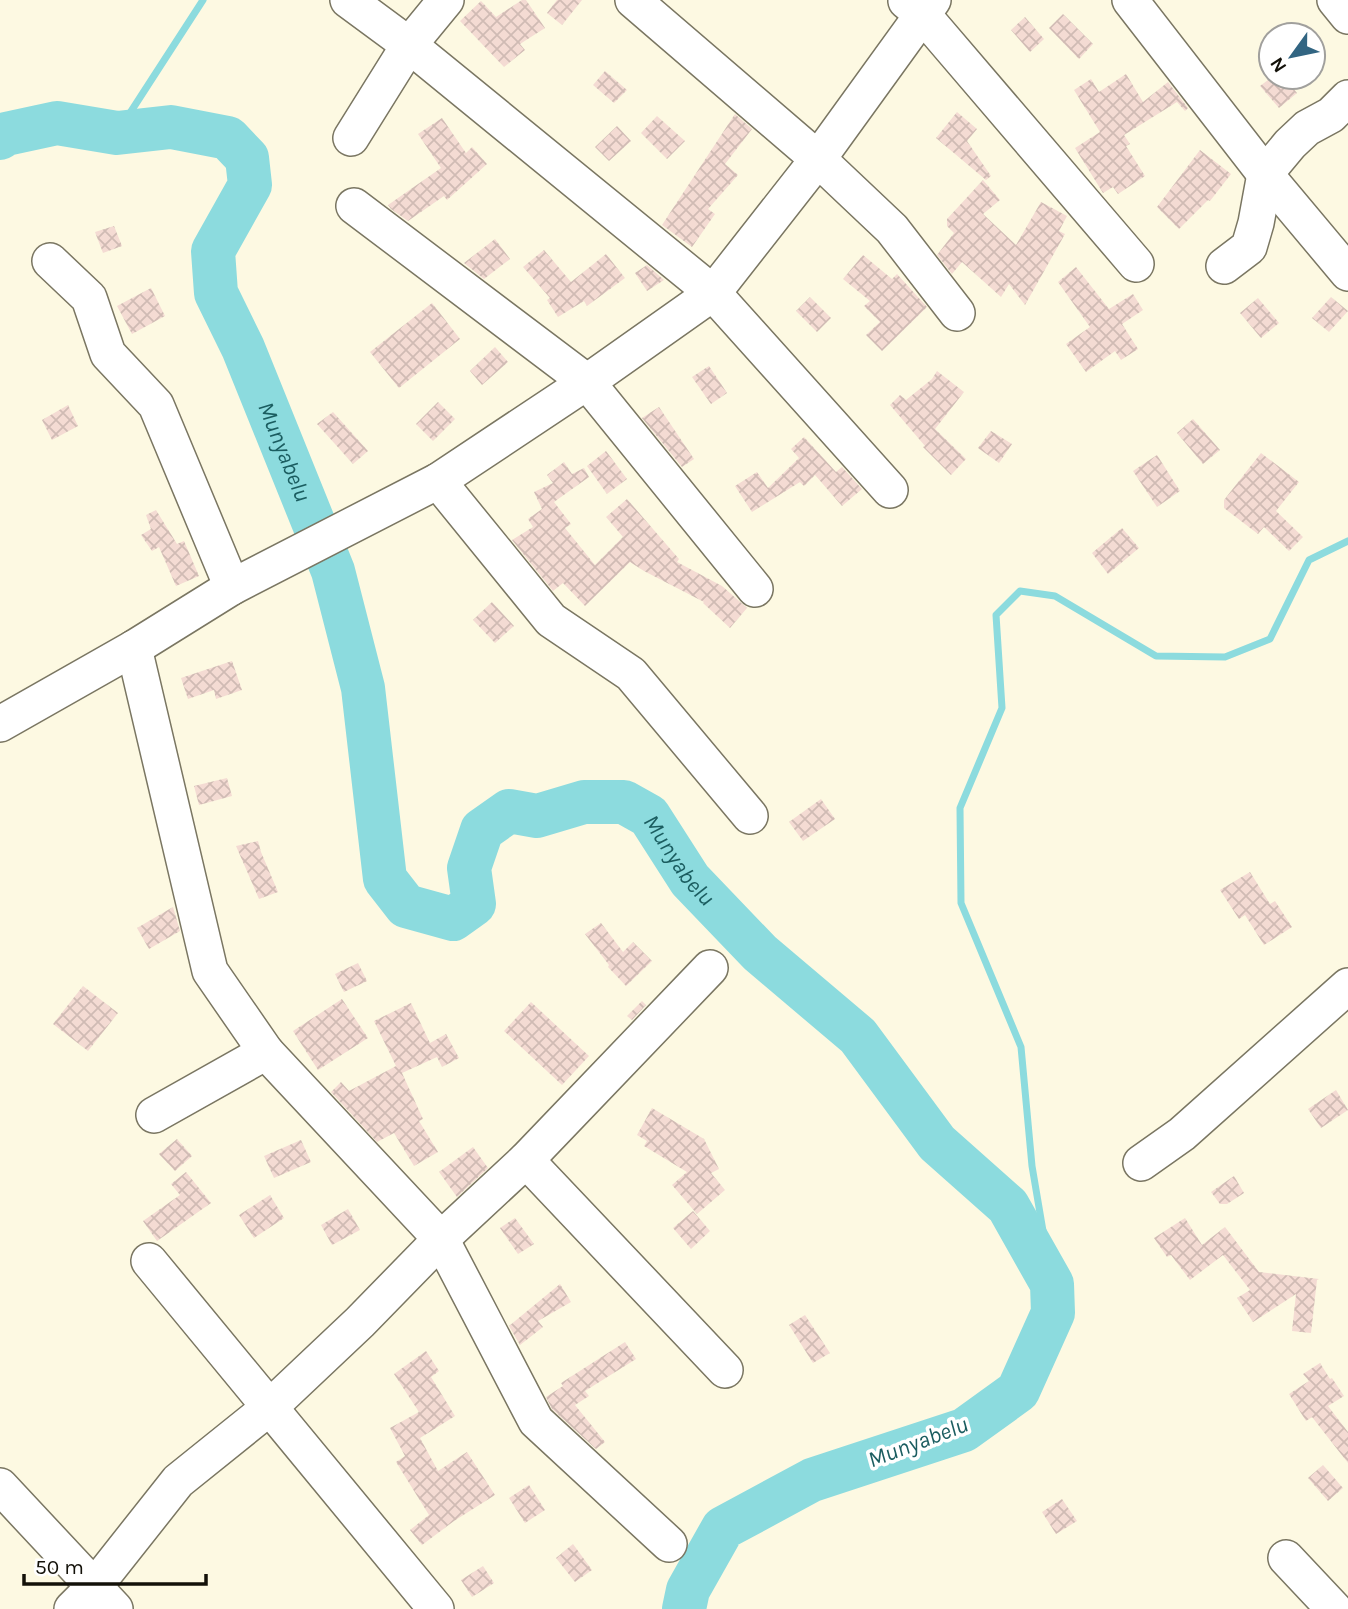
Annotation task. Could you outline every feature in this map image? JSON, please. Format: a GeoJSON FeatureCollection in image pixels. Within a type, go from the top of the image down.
{"type":"FeatureCollection","features":[{"type":"Feature","properties":{"kind":"street"},"geometry":{"type":"LineString","coordinates":[[348,0],[410,45],[713,293],[890,490]]}},
{"type":"Feature","properties":{"kind":"street"},"geometry":{"type":"LineString","coordinates":[[351,138],[410,45],[446,0]]}},
{"type":"Feature","properties":{"kind":"street"},"geometry":{"type":"LineString","coordinates":[[633,0],[818,159],[892,229],[957,313]]}},
{"type":"Feature","properties":{"kind":"street"},"geometry":{"type":"LineString","coordinates":[[1130,0],[1265,174],[1348,273]]}},
{"type":"Feature","properties":{"kind":"street"},"geometry":{"type":"LineString","coordinates":[[1335,0],[1348,16]]}},
{"type":"Feature","properties":{"kind":"street"},"geometry":{"type":"LineString","coordinates":[[0,724],[134,648],[232,587],[438,481],[587,382],[713,293],[818,159],[920,5],[1136,264]]}},
{"type":"Feature","properties":{"kind":"street"},"geometry":{"type":"LineString","coordinates":[[1224,266],[1249,247],[1265,174],[1307,128],[1331,115],[1348,98]]}},
{"type":"Feature","properties":{"kind":"street"},"geometry":{"type":"LineString","coordinates":[[354,206],[587,382],[755,589]]}},
{"type":"Feature","properties":{"kind":"street"},"geometry":{"type":"LineString","coordinates":[[50,261],[89,298],[108,354],[156,405],[232,587]]}},
{"type":"Feature","properties":{"kind":"street"},"geometry":{"type":"LineString","coordinates":[[438,481],[551,620],[631,674],[750,816]]}},
{"type":"Feature","properties":{"kind":"street"},"geometry":{"type":"LineString","coordinates":[[134,648],[210,971],[266,1052],[440,1239],[536,1421],[670,1545]]}},
{"type":"Feature","properties":{"kind":"street"},"geometry":{"type":"LineString","coordinates":[[0,1486],[94,1601],[178,1482],[270,1407],[360,1321],[440,1239],[526,1160],[710,968]]}},
{"type":"Feature","properties":{"kind":"street"},"geometry":{"type":"LineString","coordinates":[[1141,1163],[1182,1134],[1348,986]]}},
{"type":"Feature","properties":{"kind":"street"},"geometry":{"type":"LineString","coordinates":[[154,1115],[266,1052]]}},
{"type":"Feature","properties":{"kind":"street"},"geometry":{"type":"LineString","coordinates":[[526,1160],[725,1370]]}},
{"type":"Feature","properties":{"kind":"street"},"geometry":{"type":"LineString","coordinates":[[149,1261],[436,1609]]}},
{"type":"Feature","properties":{"kind":"street"},"geometry":{"type":"LineString","coordinates":[[1286,1558],[1334,1609]]}},
{"type":"Feature","properties":{"kind":"building"},"geometry":{"type":"Polygon","coordinates":[[[526,0],[545,28],[520,44],[525,50],[504,67],[460,21],[481,1],[496,17],[526,0]]]}},
{"type":"Feature","properties":{"kind":"building"},"geometry":{"type":"Polygon","coordinates":[[[557,0],[582,0],[562,25],[547,13],[557,0]]]}},
{"type":"Feature","properties":{"kind":"building"},"geometry":{"type":"Polygon","coordinates":[[[1063,14],[1093,44],[1079,59],[1049,28],[1063,14]]]}},
{"type":"Feature","properties":{"kind":"building"},"geometry":{"type":"Polygon","coordinates":[[[1025,17],[1044,39],[1030,52],[1011,30],[1025,17]]]}},
{"type":"Feature","properties":{"kind":"building"},"geometry":{"type":"Polygon","coordinates":[[[605,71],[627,90],[614,103],[593,85],[605,71]]]}},
{"type":"Feature","properties":{"kind":"building"},"geometry":{"type":"Polygon","coordinates":[[[1126,74],[1143,102],[1168,82],[1188,108],[1185,111],[1177,102],[1124,135],[1130,144],[1126,146],[1145,176],[1118,194],[1113,187],[1103,193],[1075,148],[1100,132],[1074,90],[1091,79],[1099,92],[1126,74]]]}},
{"type":"Feature","properties":{"kind":"building"},"geometry":{"type":"Polygon","coordinates":[[[1264,91],[1295,91],[1297,93],[1279,108],[1264,91]]]}},
{"type":"Feature","properties":{"kind":"building"},"geometry":{"type":"Polygon","coordinates":[[[957,112],[977,129],[967,141],[991,176],[986,180],[936,138],[957,112]]]}},
{"type":"Feature","properties":{"kind":"building"},"geometry":{"type":"Polygon","coordinates":[[[735,114],[752,129],[725,164],[738,175],[708,209],[715,214],[692,247],[662,225],[735,114]]]}},
{"type":"Feature","properties":{"kind":"building"},"geometry":{"type":"Polygon","coordinates":[[[657,116],[685,141],[667,159],[641,133],[657,116]]]}},
{"type":"Feature","properties":{"kind":"building"},"geometry":{"type":"Polygon","coordinates":[[[442,118],[466,153],[472,147],[487,164],[447,200],[444,196],[408,221],[388,205],[441,168],[418,134],[442,118]]]}},
{"type":"Feature","properties":{"kind":"building"},"geometry":{"type":"Polygon","coordinates":[[[617,126],[631,141],[609,161],[595,147],[617,126]]]}},
{"type":"Feature","properties":{"kind":"building"},"geometry":{"type":"Polygon","coordinates":[[[1200,150],[1231,174],[1210,201],[1179,229],[1157,207],[1200,150]]]}},
{"type":"Feature","properties":{"kind":"building"},"geometry":{"type":"Polygon","coordinates":[[[983,180],[1000,200],[983,214],[1016,245],[1041,202],[1067,216],[1059,231],[1065,234],[1025,305],[1009,284],[1001,297],[962,262],[952,274],[937,255],[954,233],[947,226],[947,219],[983,180]]]}},
{"type":"Feature","properties":{"kind":"building"},"geometry":{"type":"Polygon","coordinates":[[[114,226],[122,246],[103,253],[95,232],[114,226]]]}},
{"type":"Feature","properties":{"kind":"building"},"geometry":{"type":"Polygon","coordinates":[[[495,239],[510,259],[484,279],[464,263],[495,239]]]}},
{"type":"Feature","properties":{"kind":"building"},"geometry":{"type":"Polygon","coordinates":[[[544,250],[571,282],[606,254],[625,278],[587,306],[584,301],[558,317],[547,300],[550,298],[523,267],[544,250]]]}},
{"type":"Feature","properties":{"kind":"building"},"geometry":{"type":"Polygon","coordinates":[[[863,255],[892,279],[897,274],[927,307],[882,351],[866,335],[880,322],[864,306],[870,301],[843,279],[863,255]]]}},
{"type":"Feature","properties":{"kind":"building"},"geometry":{"type":"Polygon","coordinates":[[[647,265],[664,280],[647,291],[635,273],[647,265]]]}},
{"type":"Feature","properties":{"kind":"building"},"geometry":{"type":"Polygon","coordinates":[[[1076,267],[1109,309],[1133,294],[1143,310],[1122,324],[1138,349],[1121,360],[1115,351],[1086,372],[1066,344],[1090,327],[1058,282],[1076,267]]]}},
{"type":"Feature","properties":{"kind":"building"},"geometry":{"type":"Polygon","coordinates":[[[151,288],[165,316],[132,334],[117,306],[151,288]]]}},
{"type":"Feature","properties":{"kind":"building"},"geometry":{"type":"Polygon","coordinates":[[[810,297],[831,318],[817,332],[796,311],[810,297]]]}},
{"type":"Feature","properties":{"kind":"building"},"geometry":{"type":"Polygon","coordinates":[[[1331,297],[1348,311],[1329,332],[1312,318],[1331,297]]]}},
{"type":"Feature","properties":{"kind":"building"},"geometry":{"type":"Polygon","coordinates":[[[1258,298],[1279,323],[1261,338],[1240,313],[1258,298]]]}},
{"type":"Feature","properties":{"kind":"building"},"geometry":{"type":"Polygon","coordinates":[[[432,303],[460,339],[399,388],[370,352],[432,303]]]}},
{"type":"Feature","properties":{"kind":"building"},"geometry":{"type":"Polygon","coordinates":[[[495,347],[508,362],[482,385],[470,371],[495,347]]]}},
{"type":"Feature","properties":{"kind":"building"},"geometry":{"type":"Polygon","coordinates":[[[709,366],[727,393],[711,404],[692,377],[709,366]]]}},
{"type":"Feature","properties":{"kind":"building"},"geometry":{"type":"Polygon","coordinates":[[[937,371],[964,392],[935,429],[966,459],[951,475],[923,447],[925,446],[890,405],[900,395],[906,400],[932,379],[937,371]]]}},
{"type":"Feature","properties":{"kind":"building"},"geometry":{"type":"Polygon","coordinates":[[[438,402],[455,419],[433,441],[416,424],[438,402]]]}},
{"type":"Feature","properties":{"kind":"building"},"geometry":{"type":"Polygon","coordinates":[[[68,405],[78,426],[52,440],[42,420],[68,405]]]}},
{"type":"Feature","properties":{"kind":"building"},"geometry":{"type":"Polygon","coordinates":[[[659,407],[694,459],[682,467],[642,418],[659,407]]]}},
{"type":"Feature","properties":{"kind":"building"},"geometry":{"type":"Polygon","coordinates":[[[333,412],[368,451],[353,464],[317,424],[333,412]]]}},
{"type":"Feature","properties":{"kind":"building"},"geometry":{"type":"Polygon","coordinates":[[[1193,419],[1220,450],[1203,464],[1177,433],[1193,419]]]}},
{"type":"Feature","properties":{"kind":"building"},"geometry":{"type":"Polygon","coordinates":[[[991,431],[1012,444],[999,463],[978,448],[991,431]]]}},
{"type":"Feature","properties":{"kind":"building"},"geometry":{"type":"Polygon","coordinates":[[[804,437],[836,472],[842,467],[862,489],[842,506],[815,475],[804,486],[800,482],[752,512],[735,486],[757,472],[768,488],[799,458],[791,449],[804,437]]]}},
{"type":"Feature","properties":{"kind":"building"},"geometry":{"type":"Polygon","coordinates":[[[606,451],[627,479],[607,494],[587,466],[606,451]]]}},
{"type":"Feature","properties":{"kind":"building"},"geometry":{"type":"Polygon","coordinates":[[[1261,453],[1299,482],[1276,511],[1303,537],[1289,551],[1264,527],[1258,534],[1224,508],[1224,500],[1261,453]]]}},
{"type":"Feature","properties":{"kind":"building"},"geometry":{"type":"Polygon","coordinates":[[[1157,455],[1180,491],[1157,507],[1133,471],[1157,455]]]}},
{"type":"Feature","properties":{"kind":"building"},"geometry":{"type":"Polygon","coordinates":[[[564,462],[572,474],[584,468],[589,477],[554,502],[571,524],[565,528],[595,565],[623,537],[606,517],[627,499],[679,559],[677,562],[722,586],[747,608],[730,628],[704,602],[630,562],[585,606],[563,583],[553,591],[512,540],[533,527],[528,519],[542,509],[534,492],[553,483],[547,475],[564,462]]]}},
{"type":"Feature","properties":{"kind":"building"},"geometry":{"type":"Polygon","coordinates":[[[156,510],[177,544],[184,541],[199,576],[176,586],[159,547],[152,551],[141,535],[151,529],[146,515],[156,510]]]}},
{"type":"Feature","properties":{"kind":"building"},"geometry":{"type":"Polygon","coordinates":[[[1122,528],[1139,548],[1108,574],[1092,553],[1122,528]]]}},
{"type":"Feature","properties":{"kind":"building"},"geometry":{"type":"Polygon","coordinates":[[[492,602],[514,626],[495,643],[473,620],[492,602]]]}},
{"type":"Feature","properties":{"kind":"building"},"geometry":{"type":"Polygon","coordinates":[[[232,661],[242,690],[216,699],[214,690],[188,699],[181,678],[232,661]]]}},
{"type":"Feature","properties":{"kind":"building"},"geometry":{"type":"Polygon","coordinates":[[[227,778],[232,796],[199,805],[194,786],[227,778]]]}},
{"type":"Feature","properties":{"kind":"building"},"geometry":{"type":"Polygon","coordinates":[[[821,799],[835,819],[803,841],[789,822],[821,799]]]}},
{"type":"Feature","properties":{"kind":"building"},"geometry":{"type":"Polygon","coordinates":[[[258,841],[278,892],[259,899],[236,846],[258,841]]]}},
{"type":"Feature","properties":{"kind":"building"},"geometry":{"type":"Polygon","coordinates":[[[1250,872],[1270,904],[1275,901],[1292,927],[1264,945],[1245,915],[1239,919],[1220,890],[1250,872]]]}},
{"type":"Feature","properties":{"kind":"building"},"geometry":{"type":"Polygon","coordinates":[[[173,907],[180,931],[149,949],[137,928],[173,907]]]}},
{"type":"Feature","properties":{"kind":"building"},"geometry":{"type":"Polygon","coordinates":[[[601,923],[623,952],[633,942],[652,961],[626,986],[608,967],[585,934],[601,923]]]}},
{"type":"Feature","properties":{"kind":"building"},"geometry":{"type":"Polygon","coordinates":[[[358,963],[367,981],[344,992],[335,974],[358,963]]]}},
{"type":"Feature","properties":{"kind":"building"},"geometry":{"type":"Polygon","coordinates":[[[83,986],[118,1013],[88,1051],[53,1024],[83,986]]]}},
{"type":"Feature","properties":{"kind":"building"},"geometry":{"type":"Polygon","coordinates":[[[342,999],[368,1038],[318,1070],[293,1031],[342,999]]]}},
{"type":"Feature","properties":{"kind":"building"},"geometry":{"type":"Polygon","coordinates":[[[642,1001],[646,1005],[632,1020],[627,1016],[642,1001]]]}},
{"type":"Feature","properties":{"kind":"building"},"geometry":{"type":"Polygon","coordinates":[[[531,1002],[589,1056],[562,1085],[504,1031],[531,1002]]]}},
{"type":"Feature","properties":{"kind":"building"},"geometry":{"type":"Polygon","coordinates":[[[411,1003],[430,1043],[446,1034],[459,1058],[442,1067],[437,1057],[402,1073],[423,1119],[419,1121],[438,1152],[414,1166],[394,1133],[377,1142],[331,1092],[341,1082],[349,1091],[396,1066],[374,1021],[411,1003]]]}},
{"type":"Feature","properties":{"kind":"building"},"geometry":{"type":"Polygon","coordinates":[[[1336,1090],[1348,1110],[1321,1128],[1308,1109],[1336,1090]]]}},
{"type":"Feature","properties":{"kind":"building"},"geometry":{"type":"Polygon","coordinates":[[[652,1108],[704,1139],[719,1169],[711,1173],[725,1190],[697,1214],[672,1185],[687,1172],[644,1146],[647,1141],[637,1135],[652,1108]]]}},
{"type":"Feature","properties":{"kind":"building"},"geometry":{"type":"Polygon","coordinates":[[[177,1139],[192,1156],[175,1171],[159,1154],[177,1139]]]}},
{"type":"Feature","properties":{"kind":"building"},"geometry":{"type":"Polygon","coordinates":[[[301,1140],[311,1162],[274,1178],[264,1156],[301,1140]]]}},
{"type":"Feature","properties":{"kind":"building"},"geometry":{"type":"Polygon","coordinates":[[[473,1147],[488,1168],[457,1197],[439,1172],[473,1147]]]}},
{"type":"Feature","properties":{"kind":"building"},"geometry":{"type":"Polygon","coordinates":[[[186,1172],[211,1203],[157,1241],[143,1221],[180,1195],[171,1184],[186,1172]]]}},
{"type":"Feature","properties":{"kind":"building"},"geometry":{"type":"Polygon","coordinates":[[[1234,1176],[1244,1193],[1227,1204],[1220,1204],[1211,1192],[1234,1176]]]}},
{"type":"Feature","properties":{"kind":"building"},"geometry":{"type":"Polygon","coordinates":[[[270,1195],[284,1218],[254,1238],[239,1215],[270,1195]]]}},
{"type":"Feature","properties":{"kind":"building"},"geometry":{"type":"Polygon","coordinates":[[[348,1209],[360,1230],[332,1245],[321,1225],[348,1209]]]}},
{"type":"Feature","properties":{"kind":"building"},"geometry":{"type":"Polygon","coordinates":[[[693,1211],[710,1231],[691,1249],[673,1228],[693,1211]]]}},
{"type":"Feature","properties":{"kind":"building"},"geometry":{"type":"Polygon","coordinates":[[[515,1218],[534,1244],[518,1254],[500,1228],[515,1218]]]}},
{"type":"Feature","properties":{"kind":"building"},"geometry":{"type":"Polygon","coordinates":[[[1185,1218],[1202,1245],[1225,1227],[1259,1272],[1319,1279],[1311,1333],[1292,1331],[1296,1294],[1253,1322],[1237,1298],[1250,1290],[1223,1255],[1190,1280],[1171,1255],[1167,1257],[1154,1238],[1185,1218]]]}},
{"type":"Feature","properties":{"kind":"building"},"geometry":{"type":"Polygon","coordinates":[[[560,1284],[571,1302],[538,1321],[543,1327],[520,1345],[509,1326],[560,1284]]]}},
{"type":"Feature","properties":{"kind":"building"},"geometry":{"type":"Polygon","coordinates":[[[805,1315],[830,1353],[813,1363],[789,1325],[805,1315]]]}},
{"type":"Feature","properties":{"kind":"building"},"geometry":{"type":"Polygon","coordinates":[[[625,1342],[636,1359],[585,1391],[589,1396],[575,1405],[605,1442],[596,1449],[552,1409],[546,1397],[563,1386],[561,1383],[625,1342]]]}},
{"type":"Feature","properties":{"kind":"building"},"geometry":{"type":"Polygon","coordinates":[[[426,1351],[439,1371],[431,1377],[455,1416],[420,1438],[438,1471],[467,1452],[495,1495],[422,1545],[410,1530],[429,1515],[396,1462],[405,1456],[390,1428],[419,1412],[394,1374],[426,1351]]]}},
{"type":"Feature","properties":{"kind":"building"},"geometry":{"type":"Polygon","coordinates":[[[1320,1363],[1344,1396],[1328,1406],[1348,1432],[1348,1463],[1312,1417],[1306,1421],[1289,1394],[1309,1381],[1303,1374],[1320,1363]]]}},
{"type":"Feature","properties":{"kind":"building"},"geometry":{"type":"Polygon","coordinates":[[[1323,1465],[1343,1488],[1328,1501],[1308,1478],[1323,1465]]]}},
{"type":"Feature","properties":{"kind":"building"},"geometry":{"type":"Polygon","coordinates":[[[529,1485],[545,1510],[525,1523],[509,1498],[529,1485]]]}},
{"type":"Feature","properties":{"kind":"building"},"geometry":{"type":"Polygon","coordinates":[[[1062,1499],[1077,1521],[1056,1534],[1042,1512],[1062,1499]]]}},
{"type":"Feature","properties":{"kind":"building"},"geometry":{"type":"Polygon","coordinates":[[[573,1544],[592,1570],[575,1582],[556,1558],[573,1544]]]}},
{"type":"Feature","properties":{"kind":"building"},"geometry":{"type":"Polygon","coordinates":[[[483,1566],[494,1583],[472,1597],[461,1580],[483,1566]]]}},
{"type":"Feature","properties":{"kind":"waterway"},"geometry":{"type":"LineString","coordinates":[[117,133],[203,0]]}},
{"type":"Feature","properties":{"kind":"waterway","name":"Munyabelu"},"geometry":{"type":"LineString","coordinates":[[0,138],[6,134],[57,123],[117,133],[171,127],[228,138],[247,158],[250,185],[213,251],[216,293],[243,348],[333,571],[363,688],[385,879],[406,906],[453,919],[474,904],[469,868],[482,830],[509,811],[537,816],[584,802],[624,802],[649,816],[690,880],[760,953],[858,1036],[937,1143],[1008,1206],[1052,1284],[1053,1313],[1018,1391],[964,1430],[812,1480],[723,1528],[688,1590],[684,1609]]}},
{"type":"Feature","properties":{"kind":"waterway"},"geometry":{"type":"LineString","coordinates":[[1052,1284],[1032,1166],[1021,1047],[961,903],[960,808],[1002,708],[996,615],[1020,591],[1055,596],[1156,656],[1225,657],[1270,639],[1309,560],[1348,541]]}}]}
